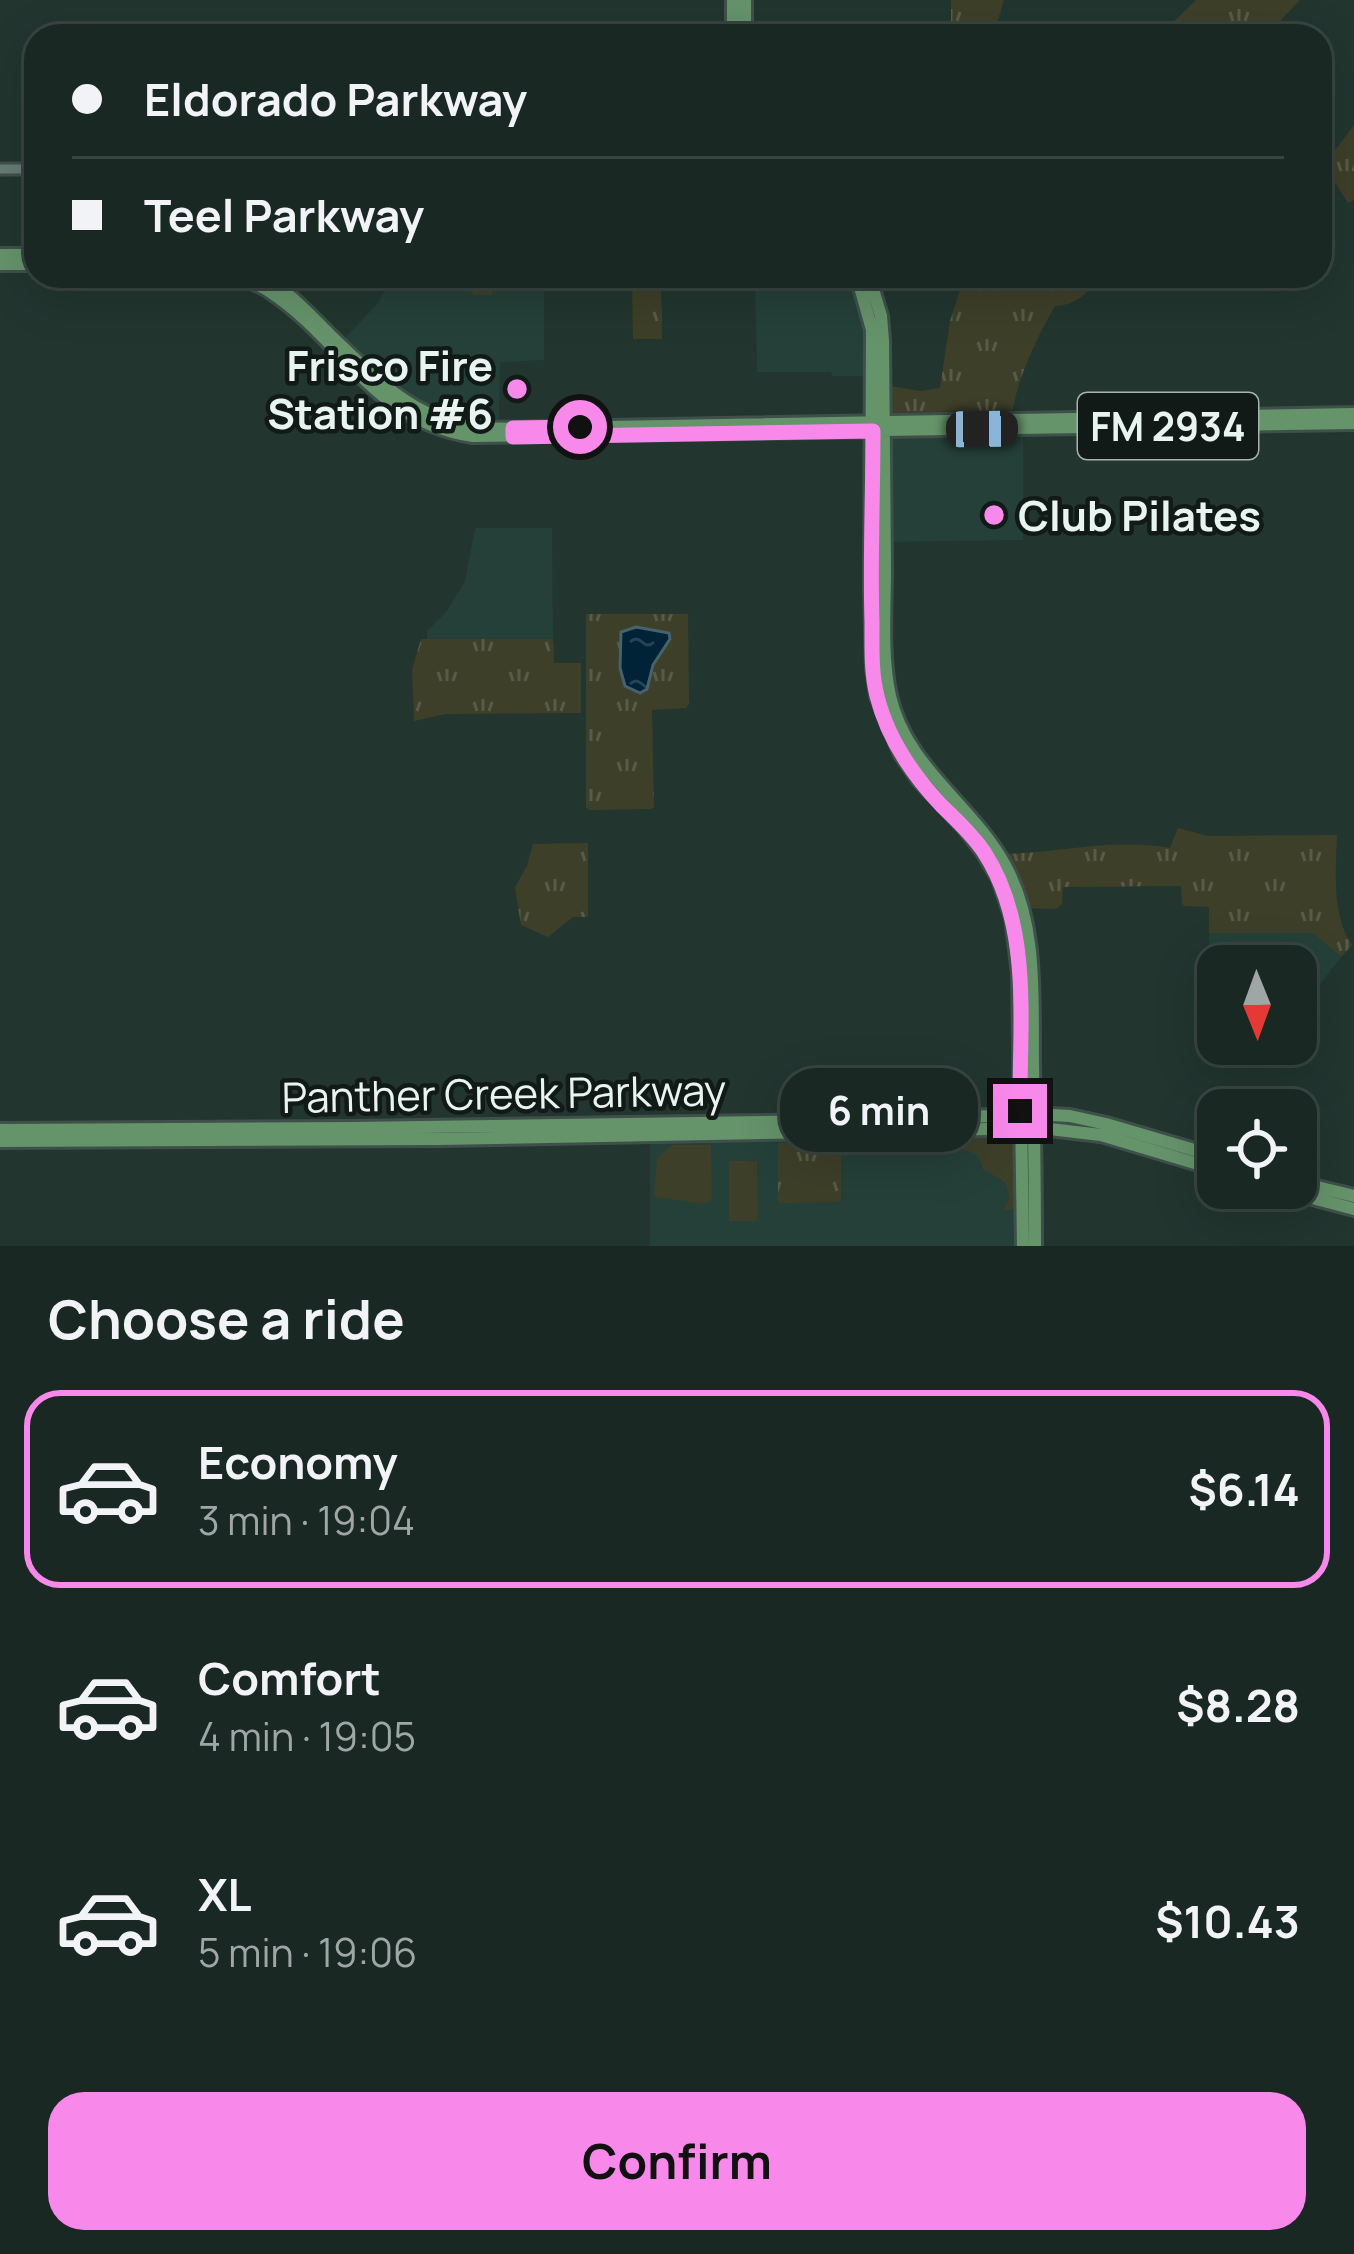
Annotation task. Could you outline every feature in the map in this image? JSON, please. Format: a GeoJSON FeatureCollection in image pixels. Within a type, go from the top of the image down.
{"type":"FeatureCollection","features":[{"type":"Feature","properties":{"kind":"main road","name":"FM 2934"},"geometry":{"type":"LineString","coordinates":[[264,288],[376,391],[418,420],[462,434],[1354,418]]}},
{"type":"Feature","properties":{"kind":"main road","name":"FM 2934"},"geometry":{"type":"LineString","coordinates":[[280,288],[381,384],[425,414],[513,433]]}},
{"type":"Feature","properties":{"kind":"main road"},"geometry":{"type":"LineString","coordinates":[[869,288],[881,316],[878,518],[892,706],[910,746],[975,819],[1020,896],[1027,924],[1029,1210],[1035,1246]]}},
{"type":"Feature","properties":{"kind":"main road","name":"Panther Creek Parkway"},"geometry":{"type":"LineString","coordinates":[[7,1136],[844,1127],[1070,1116],[1197,1151]]}},
{"type":"Feature","properties":{"kind":"main road","name":"Panther Creek Parkway"},"geometry":{"type":"LineString","coordinates":[[1027,1121],[1101,1135],[1197,1164]]}},
{"type":"Feature","properties":{"kind":"main road"},"geometry":{"type":"LineString","coordinates":[[1317,1186],[1354,1196]]}},
{"type":"Feature","properties":{"kind":"main road"},"geometry":{"type":"LineString","coordinates":[[1317,1199],[1354,1209]]}},
{"type":"Feature","properties":{"kind":"main road"},"geometry":{"type":"LineString","coordinates":[[1023,1246],[1029,1210]]}},
{"type":"Feature","properties":{"kind":"shaded area"},"geometry":{"type":"Polygon","coordinates":[[[386,288],[544,288],[544,360],[500,362],[499,421],[432,410],[387,380],[344,339],[386,288]]]}},
{"type":"Feature","properties":{"kind":"shaded area"},"geometry":{"type":"Polygon","coordinates":[[[755,288],[857,288],[867,326],[867,376],[757,372],[755,288]]]}},
{"type":"Feature","properties":{"kind":"shaded area"},"geometry":{"type":"Polygon","coordinates":[[[1023,432],[1023,540],[888,542],[890,435],[1023,432]]]}},
{"type":"Feature","properties":{"kind":"shaded area"},"geometry":{"type":"Polygon","coordinates":[[[475,528],[552,528],[553,639],[427,639],[427,631],[447,611],[465,581],[475,528]]]}},
{"type":"Feature","properties":{"kind":"shaded area"},"geometry":{"type":"Polygon","coordinates":[[[1209,933],[1313,933],[1341,957],[1317,989],[1317,945],[1209,945],[1209,933]]]}},
{"type":"Feature","properties":{"kind":"shaded area"},"geometry":{"type":"Polygon","coordinates":[[[1017,1135],[1017,1246],[650,1246],[650,1140],[1017,1135]]]}},
{"type":"Feature","properties":{"kind":"green space"},"geometry":{"type":"Polygon","coordinates":[[[951,0],[1004,0],[997,24],[951,24],[951,0]]]}},
{"type":"Feature","properties":{"kind":"green space"},"geometry":{"type":"Polygon","coordinates":[[[1196,0],[1300,0],[1277,24],[1171,24],[1196,0]]]}},
{"type":"Feature","properties":{"kind":"green space"},"geometry":{"type":"Polygon","coordinates":[[[1354,125],[1354,200],[1348,203],[1332,178],[1332,154],[1354,125]]]}},
{"type":"Feature","properties":{"kind":"green space"},"geometry":{"type":"Polygon","coordinates":[[[471,288],[492,288],[492,295],[472,295],[471,288]]]}},
{"type":"Feature","properties":{"kind":"green space"},"geometry":{"type":"Polygon","coordinates":[[[632,288],[661,288],[662,339],[633,339],[632,288]]]}},
{"type":"Feature","properties":{"kind":"green space"},"geometry":{"type":"Polygon","coordinates":[[[961,288],[1091,288],[1076,300],[1055,306],[1030,356],[1013,410],[890,413],[890,386],[920,391],[940,388],[950,321],[961,288]]]}},
{"type":"Feature","properties":{"kind":"green space"},"geometry":{"type":"Polygon","coordinates":[[[586,614],[688,614],[689,704],[652,710],[651,809],[586,808],[586,614]]]}},
{"type":"Feature","properties":{"kind":"green space"},"geometry":{"type":"Polygon","coordinates":[[[421,639],[553,639],[554,663],[581,663],[581,713],[446,714],[414,721],[412,670],[421,639]]]}},
{"type":"Feature","properties":{"kind":"green space"},"geometry":{"type":"Polygon","coordinates":[[[1178,828],[1208,836],[1337,835],[1338,906],[1352,945],[1341,957],[1313,933],[1209,933],[1209,907],[1184,906],[1181,886],[1063,887],[1062,904],[1056,909],[1027,908],[1003,854],[1107,845],[1170,848],[1178,828]]]}},
{"type":"Feature","properties":{"kind":"green space"},"geometry":{"type":"Polygon","coordinates":[[[588,843],[588,917],[573,917],[548,937],[521,925],[515,887],[533,844],[588,843]]]}},
{"type":"Feature","properties":{"kind":"green space"},"geometry":{"type":"Polygon","coordinates":[[[1017,1135],[1017,1208],[1003,1211],[1010,1198],[1005,1182],[983,1169],[978,1155],[946,1143],[944,1136],[1017,1135]]]}},
{"type":"Feature","properties":{"kind":"green space"},"geometry":{"type":"Polygon","coordinates":[[[778,1143],[841,1143],[841,1202],[778,1203],[778,1143]]]}},
{"type":"Feature","properties":{"kind":"green space"},"geometry":{"type":"Polygon","coordinates":[[[672,1145],[711,1145],[712,1198],[705,1204],[654,1197],[657,1158],[672,1145]]]}},
{"type":"Feature","properties":{"kind":"green space"},"geometry":{"type":"Polygon","coordinates":[[[729,1161],[757,1161],[758,1221],[729,1221],[729,1161]]]}},
{"type":"Feature","properties":{"kind":"water"},"geometry":{"type":"Polygon","coordinates":[[[636,627],[669,633],[670,639],[653,665],[647,689],[640,693],[625,686],[620,668],[621,632],[636,627]]]}},
{"type":"Feature","properties":{"kind":"place","name":"Frisco Fire Station #6"},"geometry":{"type":"Point","coordinates":[517,389]}},
{"type":"Feature","properties":{"kind":"place","name":"Club Pilates"},"geometry":{"type":"Point","coordinates":[994,515]}},
{"type":"Feature","properties":{"kind":"route"},"geometry":{"type":"LineString","coordinates":[[580,427],[513,428],[513,437],[873,431],[871,594],[877,695],[901,754],[983,852],[1008,903],[1018,961],[1020,1111]]}}]}
